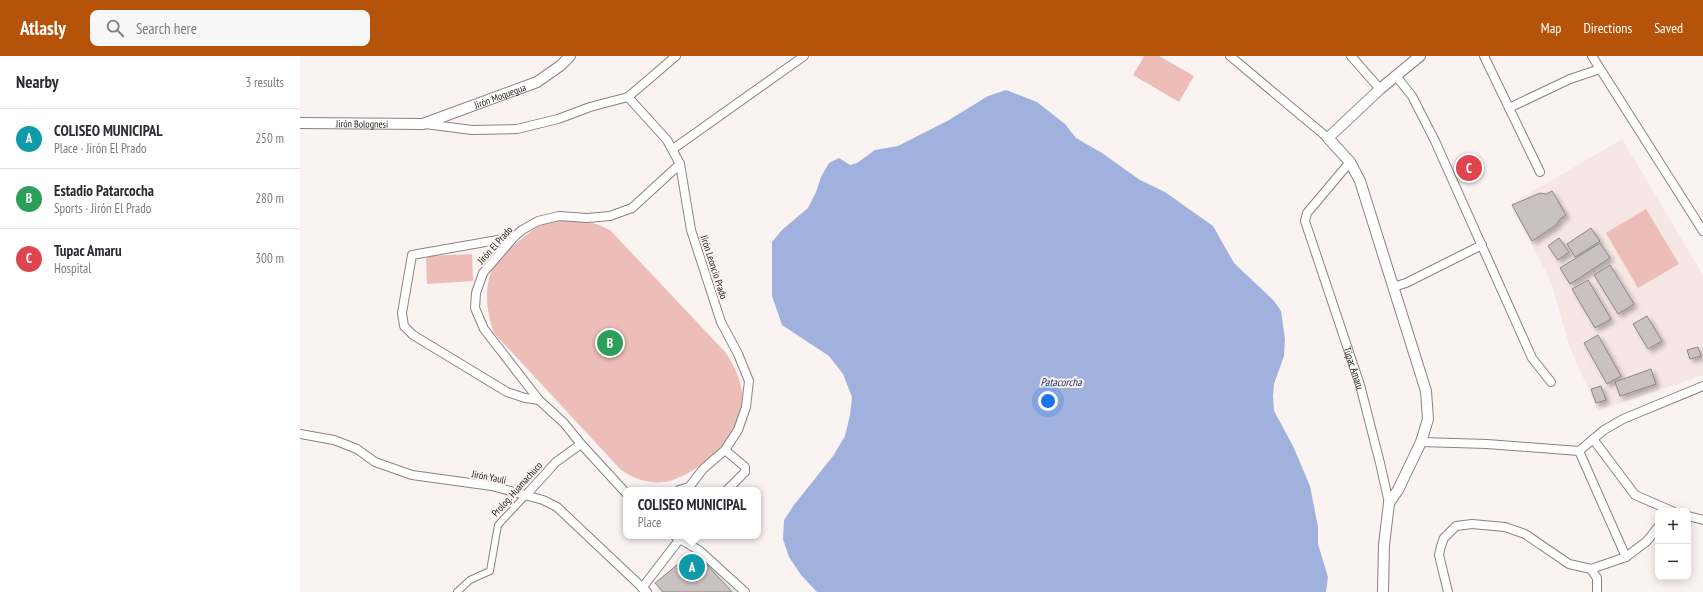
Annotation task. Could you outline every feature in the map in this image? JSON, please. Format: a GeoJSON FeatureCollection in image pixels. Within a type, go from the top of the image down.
{"type":"FeatureCollection","features":[{"type":"Feature","properties":{"kind":"street","name":"Jirón Moquegua"},"geometry":{"type":"LineString","coordinates":[[423,124],[537,82],[560,66],[570,56]]}},
{"type":"Feature","properties":{"kind":"street"},"geometry":{"type":"LineString","coordinates":[[423,124],[472,130],[517,129],[558,119],[590,107],[628,97],[676,56]]}},
{"type":"Feature","properties":{"kind":"street"},"geometry":{"type":"LineString","coordinates":[[673,149],[804,56]]}},
{"type":"Feature","properties":{"kind":"street"},"geometry":{"type":"LineString","coordinates":[[1230,56],[1328,138],[1350,162],[1360,181],[1426,391],[1428,419],[1421,442],[1398,490],[1389,503]]}},
{"type":"Feature","properties":{"kind":"street"},"geometry":{"type":"LineString","coordinates":[[1351,56],[1380,89]]}},
{"type":"Feature","properties":{"kind":"street"},"geometry":{"type":"LineString","coordinates":[[1328,138],[1380,89],[1420,56]]}},
{"type":"Feature","properties":{"kind":"street"},"geometry":{"type":"LineString","coordinates":[[1484,56],[1540,172]]}},
{"type":"Feature","properties":{"kind":"street"},"geometry":{"type":"LineString","coordinates":[[1592,56],[1703,231]]}},
{"type":"Feature","properties":{"kind":"street"},"geometry":{"type":"LineString","coordinates":[[1509,108],[1570,79],[1600,69]]}},
{"type":"Feature","properties":{"kind":"street"},"geometry":{"type":"LineString","coordinates":[[1396,76],[1412,96],[1435,141],[1532,358],[1551,382]]}},
{"type":"Feature","properties":{"kind":"street","name":"Jirón Leoncio Prado"},"geometry":{"type":"LineString","coordinates":[[628,97],[667,140],[680,164],[691,230],[721,322],[738,354],[749,381],[746,407],[738,430],[725,450],[703,469],[690,487]]}},
{"type":"Feature","properties":{"kind":"street","name":"Jirón Bolognesi"},"geometry":{"type":"LineString","coordinates":[[300,123],[423,124]]}},
{"type":"Feature","properties":{"kind":"street","name":"Túpac Amaru"},"geometry":{"type":"LineString","coordinates":[[1350,162],[1307,213],[1305,221],[1360,386],[1389,503],[1384,545],[1383,592]]}},
{"type":"Feature","properties":{"kind":"street","name":"Jirón El Prado"},"geometry":{"type":"LineString","coordinates":[[623,490],[564,423],[539,400],[484,329],[475,308],[476,293],[483,273],[514,237],[522,230],[538,221],[559,216],[587,218],[610,216],[632,208],[680,164]]}},
{"type":"Feature","properties":{"kind":"street"},"geometry":{"type":"LineString","coordinates":[[514,237],[412,255],[402,313],[404,326],[412,335],[507,392],[525,398],[539,400]]}},
{"type":"Feature","properties":{"kind":"street"},"geometry":{"type":"LineString","coordinates":[[1393,287],[1406,283],[1482,245]]}},
{"type":"Feature","properties":{"kind":"street"},"geometry":{"type":"LineString","coordinates":[[1421,442],[1487,444],[1579,451],[1604,430],[1623,419],[1703,386]]}},
{"type":"Feature","properties":{"kind":"street","name":"Jirón Yauli"},"geometry":{"type":"LineString","coordinates":[[300,434],[334,440],[356,449],[375,462],[412,475],[492,486],[543,500],[558,507],[643,590]]}},
{"type":"Feature","properties":{"kind":"street"},"geometry":{"type":"LineString","coordinates":[[1593,439],[1635,495],[1663,508]]}},
{"type":"Feature","properties":{"kind":"street","name":"Prolog. Huamachuco"},"geometry":{"type":"LineString","coordinates":[[457,592],[470,580],[490,572],[498,524],[556,462],[581,444]]}},
{"type":"Feature","properties":{"kind":"street"},"geometry":{"type":"LineString","coordinates":[[725,450],[745,468],[745,472],[730,487]]}},
{"type":"Feature","properties":{"kind":"street"},"geometry":{"type":"LineString","coordinates":[[1579,451],[1626,557]]}},
{"type":"Feature","properties":{"kind":"street"},"geometry":{"type":"LineString","coordinates":[[619,487],[623,488]]}},
{"type":"Feature","properties":{"kind":"street"},"geometry":{"type":"LineString","coordinates":[[1691,517],[1703,520]]}},
{"type":"Feature","properties":{"kind":"street"},"geometry":{"type":"LineString","coordinates":[[1448,592],[1439,555],[1444,538],[1456,526],[1472,524],[1506,527],[1525,534],[1569,564],[1591,569],[1626,557],[1647,541],[1655,531]]}},
{"type":"Feature","properties":{"kind":"street"},"geometry":{"type":"LineString","coordinates":[[643,590],[678,539]]}},
{"type":"Feature","properties":{"kind":"street"},"geometry":{"type":"LineString","coordinates":[[682,539],[700,551],[745,592]]}},
{"type":"Feature","properties":{"kind":"street"},"geometry":{"type":"LineString","coordinates":[[1591,569],[1597,578],[1597,592]]}},
{"type":"Feature","properties":{"kind":"shaded area"},"geometry":{"type":"Polygon","coordinates":[[[1144,56],[1159,56],[1194,76],[1179,102],[1133,75],[1144,56]]]}},
{"type":"Feature","properties":{"kind":"shaded area"},"geometry":{"type":"Polygon","coordinates":[[[1622,139],[1703,275],[1703,375],[1598,411],[1570,348],[1551,282],[1511,204],[1622,139]]]}},
{"type":"Feature","properties":{"kind":"shaded area"},"geometry":{"type":"Polygon","coordinates":[[[1646,209],[1679,264],[1638,288],[1606,233],[1646,209]]]}},
{"type":"Feature","properties":{"kind":"shaded area"},"geometry":{"type":"Polygon","coordinates":[[[552,220],[575,220],[588,222],[610,230],[726,353],[738,376],[742,388],[743,401],[741,414],[735,427],[716,452],[690,472],[664,482],[652,482],[631,476],[621,470],[494,333],[487,303],[487,292],[488,282],[496,263],[504,253],[527,234],[552,220]]]}},
{"type":"Feature","properties":{"kind":"shaded area"},"geometry":{"type":"Polygon","coordinates":[[[472,254],[473,281],[427,284],[426,256],[472,254]]]}},
{"type":"Feature","properties":{"kind":"water","name":"Patacorcha"},"geometry":{"type":"Polygon","coordinates":[[[1006,90],[1037,102],[1065,124],[1076,138],[1102,153],[1140,180],[1165,192],[1213,226],[1234,263],[1274,301],[1281,311],[1285,339],[1284,356],[1274,384],[1274,411],[1293,446],[1310,486],[1318,527],[1318,544],[1328,577],[1326,592],[817,592],[801,575],[789,557],[783,539],[784,520],[833,456],[845,436],[850,415],[852,397],[843,374],[829,356],[782,325],[772,296],[772,242],[782,230],[808,208],[821,177],[829,163],[839,158],[850,165],[857,163],[875,150],[898,146],[949,120],[988,96],[1006,90]]]}},
{"type":"Feature","properties":{"kind":"building"},"geometry":{"type":"Polygon","coordinates":[[[1552,191],[1566,215],[1560,219],[1556,225],[1532,241],[1512,205],[1540,193],[1546,194],[1552,191]]]}},
{"type":"Feature","properties":{"kind":"building"},"geometry":{"type":"Polygon","coordinates":[[[1591,228],[1600,241],[1575,257],[1567,244],[1591,228]]]}},
{"type":"Feature","properties":{"kind":"building"},"geometry":{"type":"Polygon","coordinates":[[[1559,238],[1569,252],[1558,260],[1548,246],[1559,238]]]}},
{"type":"Feature","properties":{"kind":"building"},"geometry":{"type":"Polygon","coordinates":[[[1600,243],[1610,258],[1570,284],[1560,268],[1600,243]]]}},
{"type":"Feature","properties":{"kind":"building"},"geometry":{"type":"Polygon","coordinates":[[[1610,265],[1634,304],[1618,314],[1594,275],[1610,265]]]}},
{"type":"Feature","properties":{"kind":"building"},"geometry":{"type":"Polygon","coordinates":[[[1588,280],[1611,319],[1595,328],[1572,289],[1588,280]]]}},
{"type":"Feature","properties":{"kind":"building"},"geometry":{"type":"Polygon","coordinates":[[[1647,316],[1662,341],[1648,349],[1633,324],[1647,316]]]}},
{"type":"Feature","properties":{"kind":"building"},"geometry":{"type":"Polygon","coordinates":[[[1598,335],[1621,376],[1607,384],[1584,343],[1598,335]]]}},
{"type":"Feature","properties":{"kind":"building"},"geometry":{"type":"Polygon","coordinates":[[[1698,347],[1701,356],[1690,359],[1687,350],[1698,347]]]}},
{"type":"Feature","properties":{"kind":"building"},"geometry":{"type":"Polygon","coordinates":[[[1651,369],[1656,384],[1620,396],[1615,382],[1651,369]]]}},
{"type":"Feature","properties":{"kind":"building"},"geometry":{"type":"Polygon","coordinates":[[[1601,386],[1606,400],[1596,403],[1591,389],[1601,386]]]}},
{"type":"Feature","properties":{"kind":"building"},"geometry":{"type":"Polygon","coordinates":[[[694,551],[732,592],[663,592],[655,583],[694,551]]]}},
{"type":"Feature","properties":{"kind":"place","name":"Tupac Amaru"},"geometry":{"type":"Point","coordinates":[1469,168]}},
{"type":"Feature","properties":{"kind":"place","name":"Estadio Patarcocha"},"geometry":{"type":"Point","coordinates":[610,343]}},
{"type":"Feature","properties":{"kind":"place","name":"COLISEO MUNICIPAL"},"geometry":{"type":"Point","coordinates":[692,567]}}]}
